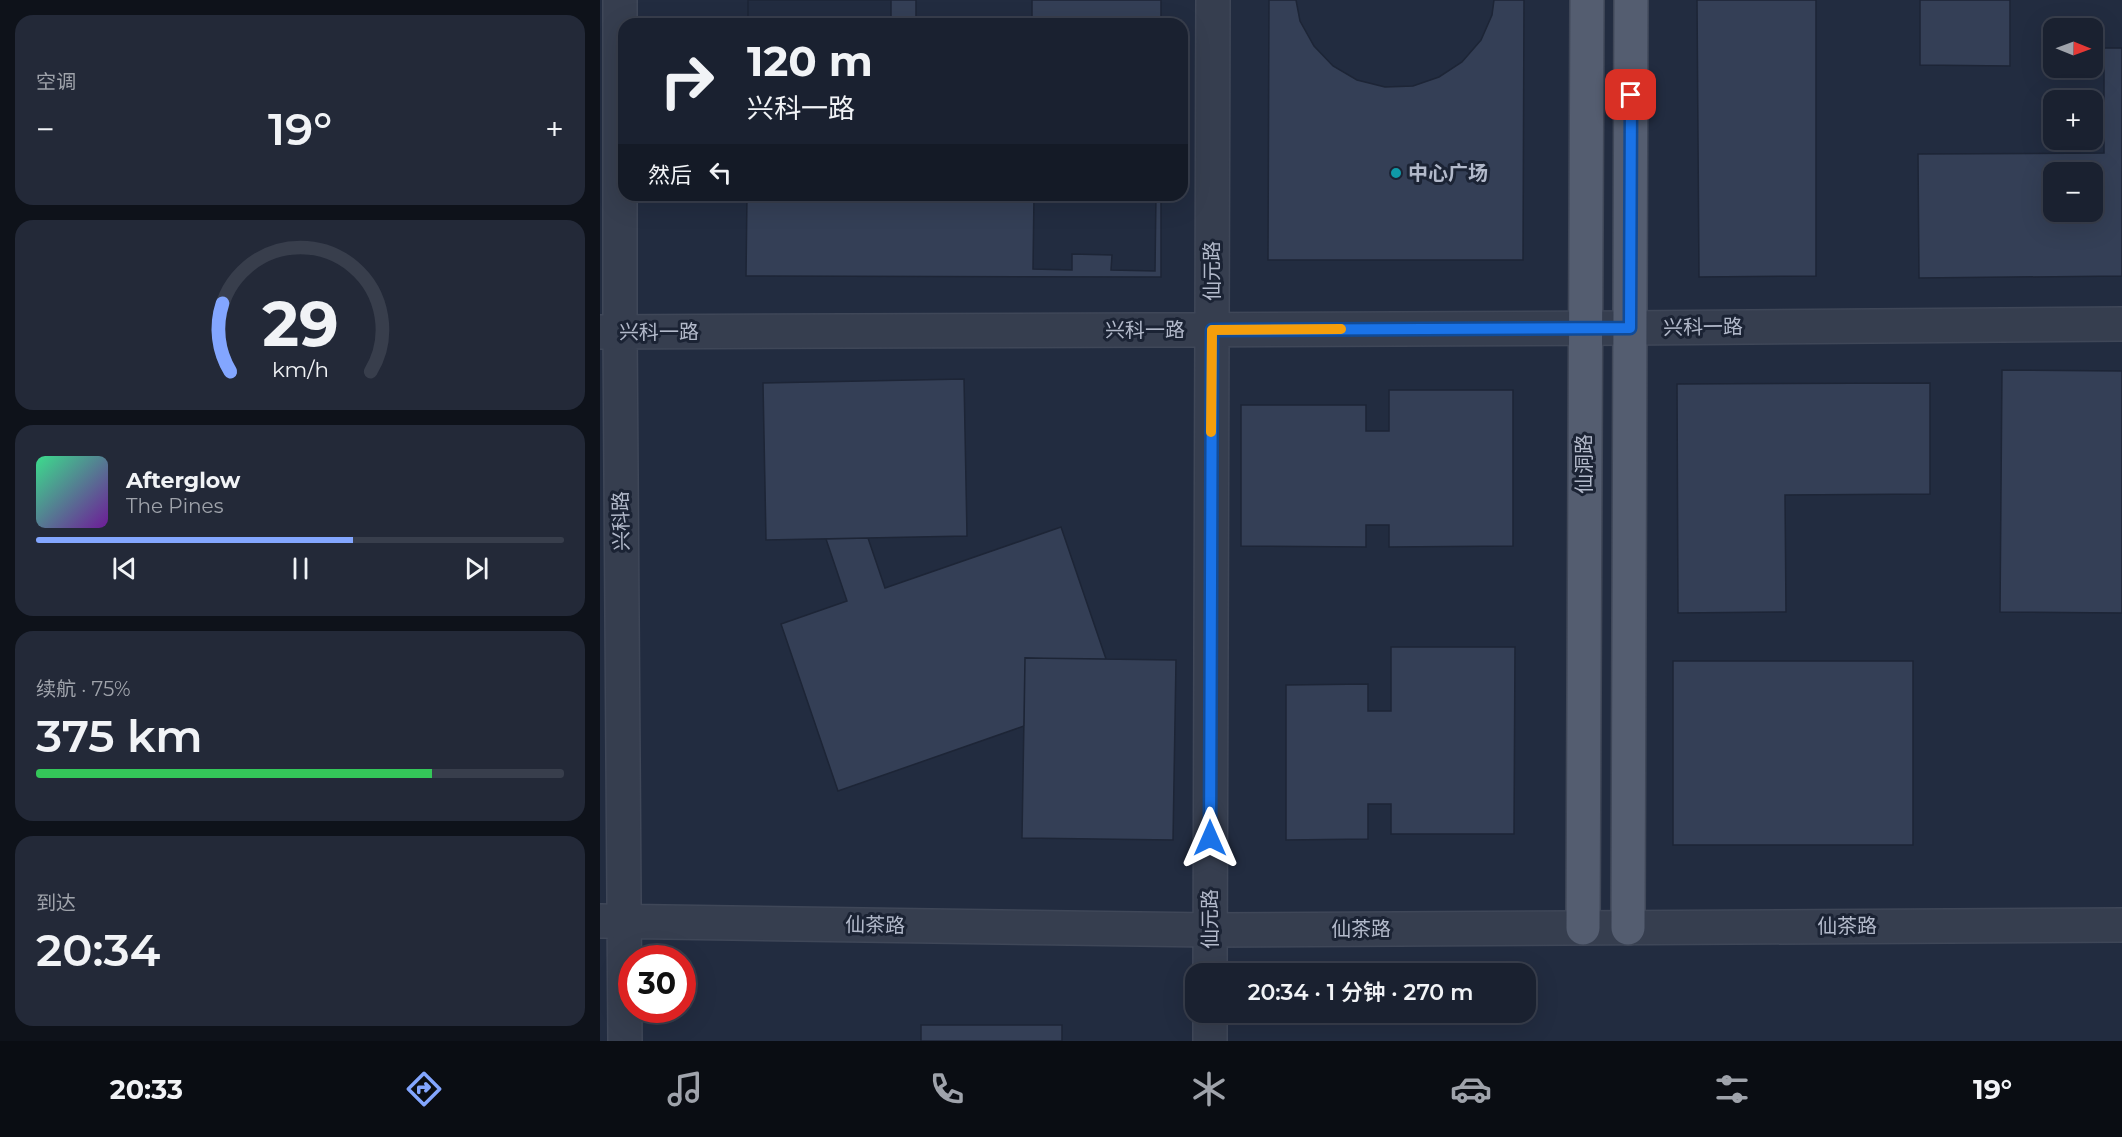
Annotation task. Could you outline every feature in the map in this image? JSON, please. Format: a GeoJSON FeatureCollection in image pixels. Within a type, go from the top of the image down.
{"type":"FeatureCollection","features":[{"type":"Feature","properties":{"kind":"main road","name":"仙洞路"},"geometry":{"type":"LineString","coordinates":[[1582,928],[1587,0]]}},
{"type":"Feature","properties":{"kind":"main road"},"geometry":{"type":"LineString","coordinates":[[1628,928],[1631,0]]}},
{"type":"Feature","properties":{"kind":"street","name":"兴科路"},"geometry":{"type":"LineString","coordinates":[[619,18],[620,0]]}},
{"type":"Feature","properties":{"kind":"street","name":"仙元路"},"geometry":{"type":"LineString","coordinates":[[1210,963],[1213,0]]}},
{"type":"Feature","properties":{"kind":"street","name":"兴科路"},"geometry":{"type":"LineString","coordinates":[[618,66],[610,332],[613,921],[625,1041]]}},
{"type":"Feature","properties":{"kind":"street","name":"兴科一路"},"geometry":{"type":"LineString","coordinates":[[610,332],[2122,324]]}},
{"type":"Feature","properties":{"kind":"street","name":"仙茶路"},"geometry":{"type":"LineString","coordinates":[[613,921],[1210,930],[2122,925]]}},
{"type":"Feature","properties":{"kind":"street"},"geometry":{"type":"LineString","coordinates":[[1209,1041],[1210,1023]]}},
{"type":"Feature","properties":{"kind":"building"},"geometry":{"type":"Polygon","coordinates":[[[748,0],[916,0],[916,18],[748,18],[748,0]]]}},
{"type":"Feature","properties":{"kind":"building"},"geometry":{"type":"Polygon","coordinates":[[[748,0],[891,0],[891,18],[748,18],[748,0]]]}},
{"type":"Feature","properties":{"kind":"building"},"geometry":{"type":"Polygon","coordinates":[[[1032,0],[1161,0],[1161,18],[1032,18],[1032,0]]]}},
{"type":"Feature","properties":{"kind":"building","name":"中心广场"},"geometry":{"type":"Polygon","coordinates":[[[1269,0],[1296,0],[1300,21],[1314,46],[1333,66],[1357,80],[1385,87],[1413,86],[1439,77],[1462,62],[1481,40],[1492,15],[1494,0],[1524,0],[1523,260],[1268,260],[1269,0]]]}},
{"type":"Feature","properties":{"kind":"building"},"geometry":{"type":"Polygon","coordinates":[[[1697,0],[1816,0],[1816,276],[1699,277],[1697,0]]]}},
{"type":"Feature","properties":{"kind":"building"},"geometry":{"type":"Polygon","coordinates":[[[1920,0],[2010,0],[2010,66],[1920,65],[1920,0]]]}},
{"type":"Feature","properties":{"kind":"building"},"geometry":{"type":"Polygon","coordinates":[[[2104,48],[2122,48],[2122,276],[1919,278],[1918,154],[2104,153],[2104,48]]]}},
{"type":"Feature","properties":{"kind":"building"},"geometry":{"type":"Polygon","coordinates":[[[747,201],[1161,201],[1161,277],[746,276],[747,201]]]}},
{"type":"Feature","properties":{"kind":"building"},"geometry":{"type":"Polygon","coordinates":[[[1034,201],[1156,201],[1155,271],[1111,270],[1112,255],[1072,254],[1072,270],[1033,269],[1034,201]]]}},
{"type":"Feature","properties":{"kind":"building"},"geometry":{"type":"Polygon","coordinates":[[[2002,370],[2122,371],[2122,613],[2000,612],[2002,370]]]}},
{"type":"Feature","properties":{"kind":"building"},"geometry":{"type":"Polygon","coordinates":[[[964,379],[967,536],[766,540],[763,383],[964,379]]]}},
{"type":"Feature","properties":{"kind":"building"},"geometry":{"type":"Polygon","coordinates":[[[1930,383],[1930,494],[1785,495],[1786,612],[1678,613],[1677,384],[1930,383]]]}},
{"type":"Feature","properties":{"kind":"building"},"geometry":{"type":"Polygon","coordinates":[[[1389,390],[1513,390],[1513,546],[1389,547],[1389,525],[1366,525],[1366,547],[1241,546],[1241,405],[1366,405],[1366,431],[1389,431],[1389,390]]]}},
{"type":"Feature","properties":{"kind":"building"},"geometry":{"type":"Polygon","coordinates":[[[1061,527],[1106,659],[1025,658],[1024,726],[838,791],[781,624],[847,601],[826,539],[868,538],[885,588],[1061,527]]]}},
{"type":"Feature","properties":{"kind":"building"},"geometry":{"type":"Polygon","coordinates":[[[1391,647],[1515,647],[1514,834],[1391,834],[1391,804],[1368,804],[1368,839],[1286,840],[1286,685],[1368,684],[1368,711],[1391,711],[1391,647]]]}},
{"type":"Feature","properties":{"kind":"building"},"geometry":{"type":"Polygon","coordinates":[[[1025,658],[1176,660],[1173,840],[1022,838],[1025,658]]]}},
{"type":"Feature","properties":{"kind":"building"},"geometry":{"type":"Polygon","coordinates":[[[1673,661],[1913,661],[1913,845],[1673,845],[1673,661]]]}},
{"type":"Feature","properties":{"kind":"building"},"geometry":{"type":"Polygon","coordinates":[[[921,1025],[1062,1025],[1062,1041],[921,1041],[921,1025]]]}},
{"type":"Feature","properties":{"kind":"slow traffic"},"geometry":{"type":"LineString","coordinates":[[1211,432],[1212,330],[1341,329]]}},
{"type":"Feature","properties":{"kind":"place","name":"中心广场"},"geometry":{"type":"Point","coordinates":[1396,173]}},
{"type":"Feature","properties":{"kind":"route"},"geometry":{"type":"LineString","coordinates":[[1210,838],[1212,330],[1630,328],[1631,95]]}}]}
